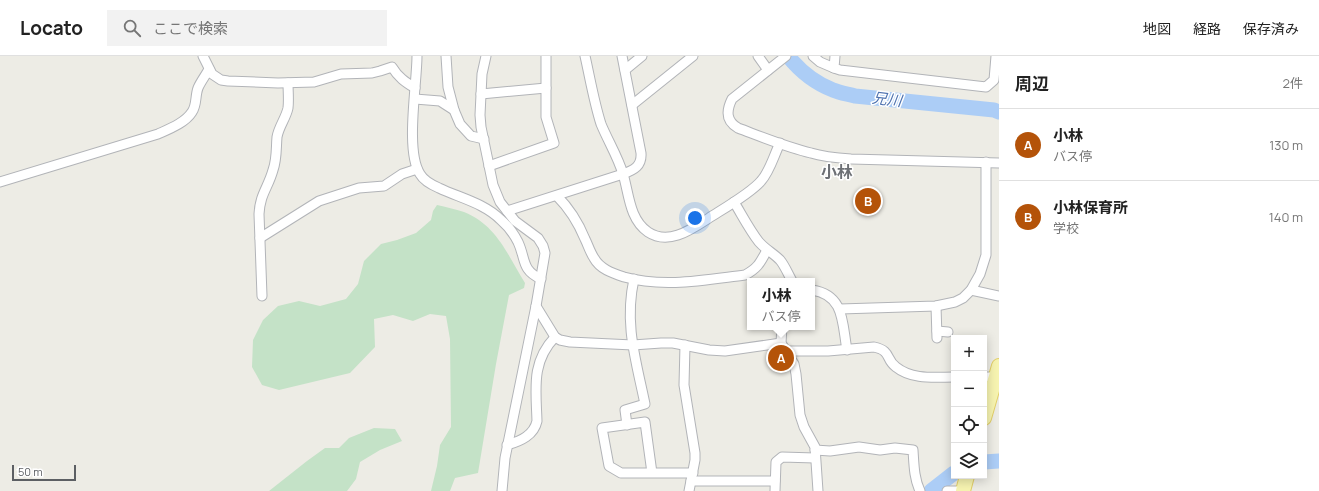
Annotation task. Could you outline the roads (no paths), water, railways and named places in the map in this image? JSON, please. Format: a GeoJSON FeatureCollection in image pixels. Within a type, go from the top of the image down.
{"type":"FeatureCollection","features":[{"type":"Feature","properties":{"kind":"main road"},"geometry":{"type":"LineString","coordinates":[[987,407],[995,375]]}},
{"type":"Feature","properties":{"kind":"main road"},"geometry":{"type":"LineString","coordinates":[[962,491],[966,479]]}},
{"type":"Feature","properties":{"kind":"street"},"geometry":{"type":"LineString","coordinates":[[203,56],[212,74],[221,80],[288,83],[314,82],[341,74],[372,73],[392,67],[396,74],[416,88]]}},
{"type":"Feature","properties":{"kind":"street"},"geometry":{"type":"LineString","coordinates":[[417,56],[413,136],[415,160],[420,175],[428,183],[481,205],[502,220],[518,242],[530,272],[541,279]]}},
{"type":"Feature","properties":{"kind":"street"},"geometry":{"type":"LineString","coordinates":[[446,56],[448,87],[454,110],[460,124],[471,136],[484,139]]}},
{"type":"Feature","properties":{"kind":"street"},"geometry":{"type":"LineString","coordinates":[[486,56],[482,74],[480,115],[481,127],[496,193],[500,202],[515,221],[538,238],[544,246],[545,258],[507,445],[502,491]]}},
{"type":"Feature","properties":{"kind":"street"},"geometry":{"type":"LineString","coordinates":[[489,166],[554,143],[546,117],[546,56]]}},
{"type":"Feature","properties":{"kind":"street"},"geometry":{"type":"LineString","coordinates":[[585,56],[602,124],[623,174],[635,217],[648,232],[659,236],[671,237],[682,234],[734,202],[762,180],[780,143]]}},
{"type":"Feature","properties":{"kind":"street"},"geometry":{"type":"LineString","coordinates":[[507,211],[623,174],[635,169],[640,164],[642,159],[622,56]]}},
{"type":"Feature","properties":{"kind":"street"},"geometry":{"type":"LineString","coordinates":[[625,70],[642,56]]}},
{"type":"Feature","properties":{"kind":"street"},"geometry":{"type":"LineString","coordinates":[[632,105],[693,56]]}},
{"type":"Feature","properties":{"kind":"street"},"geometry":{"type":"LineString","coordinates":[[758,56],[768,70]]}},
{"type":"Feature","properties":{"kind":"street"},"geometry":{"type":"LineString","coordinates":[[786,56],[732,99],[728,106],[729,119],[732,125],[780,143],[828,157],[999,163]]}},
{"type":"Feature","properties":{"kind":"street"},"geometry":{"type":"LineString","coordinates":[[814,56],[820,62],[834,68],[887,76],[986,87],[994,80],[994,56]]}},
{"type":"Feature","properties":{"kind":"street"},"geometry":{"type":"LineString","coordinates":[[834,68],[835,56]]}},
{"type":"Feature","properties":{"kind":"street"},"geometry":{"type":"LineString","coordinates":[[0,182],[158,134],[169,129],[188,118],[193,111],[196,103],[198,88],[209,69]]}},
{"type":"Feature","properties":{"kind":"street"},"geometry":{"type":"LineString","coordinates":[[262,296],[260,202],[263,192],[269,183],[276,159],[279,128],[288,108],[288,83]]}},
{"type":"Feature","properties":{"kind":"street"},"geometry":{"type":"LineString","coordinates":[[481,94],[546,88]]}},
{"type":"Feature","properties":{"kind":"street"},"geometry":{"type":"LineString","coordinates":[[415,99],[440,101],[454,110]]}},
{"type":"Feature","properties":{"kind":"street"},"geometry":{"type":"LineString","coordinates":[[840,309],[936,306],[955,302],[964,298],[971,290],[980,274],[986,255],[986,162]]}},
{"type":"Feature","properties":{"kind":"street"},"geometry":{"type":"LineString","coordinates":[[260,238],[319,201],[359,188],[384,186],[402,174],[417,169]]}},
{"type":"Feature","properties":{"kind":"street"},"geometry":{"type":"LineString","coordinates":[[557,196],[574,216],[594,258],[600,267],[610,272],[634,279],[660,282],[682,282],[745,275],[753,271],[759,265],[767,250]]}},
{"type":"Feature","properties":{"kind":"street"},"geometry":{"type":"LineString","coordinates":[[734,202],[757,240],[781,261],[790,278]]}},
{"type":"Feature","properties":{"kind":"street"},"geometry":{"type":"LineString","coordinates":[[627,425],[625,410],[645,404],[630,328],[629,311],[634,279]]}},
{"type":"Feature","properties":{"kind":"street"},"geometry":{"type":"LineString","coordinates":[[815,290],[828,295],[835,301],[840,309],[847,350]]}},
{"type":"Feature","properties":{"kind":"street"},"geometry":{"type":"LineString","coordinates":[[971,290],[999,296]]}},
{"type":"Feature","properties":{"kind":"street"},"geometry":{"type":"LineString","coordinates":[[536,306],[555,337],[560,340],[570,342],[633,345],[661,343],[725,351],[783,347],[847,350],[866,347],[881,348],[886,352],[892,364],[910,374],[922,377],[951,377]]}},
{"type":"Feature","properties":{"kind":"street"},"geometry":{"type":"LineString","coordinates":[[936,306],[937,334],[948,332]]}},
{"type":"Feature","properties":{"kind":"street"},"geometry":{"type":"LineString","coordinates":[[782,330],[783,347],[794,364],[800,415],[804,427],[815,447],[818,491]]}},
{"type":"Feature","properties":{"kind":"street"},"geometry":{"type":"LineString","coordinates":[[507,445],[523,439],[536,428],[538,421],[536,374],[543,352],[555,337]]}},
{"type":"Feature","properties":{"kind":"street"},"geometry":{"type":"LineString","coordinates":[[685,345],[684,385],[695,453],[689,491]]}},
{"type":"Feature","properties":{"kind":"street"},"geometry":{"type":"LineString","coordinates":[[652,473],[645,422],[602,428],[609,466],[621,473],[652,473],[692,477],[775,481]]}},
{"type":"Feature","properties":{"kind":"street"},"geometry":{"type":"LineString","coordinates":[[775,491],[776,462],[782,458],[859,447],[880,450],[895,448],[913,450],[914,474],[916,484],[920,491]]}},
{"type":"Feature","properties":{"kind":"street"},"geometry":{"type":"LineString","coordinates":[[947,491],[957,491]]}},
{"type":"Feature","properties":{"kind":"waterway","name":"兄川"},"geometry":{"type":"LineString","coordinates":[[788,56],[803,72],[814,80],[841,93],[855,96],[994,110],[999,112]]}},
{"type":"Feature","properties":{"kind":"waterway"},"geometry":{"type":"LineString","coordinates":[[987,462],[999,461]]}},
{"type":"Feature","properties":{"kind":"waterway"},"geometry":{"type":"LineString","coordinates":[[931,491],[951,475]]}},
{"type":"Feature","properties":{"kind":"place","name":"小林保育所"},"geometry":{"type":"Point","coordinates":[868,201]}},
{"type":"Feature","properties":{"kind":"place","name":"小林"},"geometry":{"type":"Point","coordinates":[781,358]}},
{"type":"Feature","properties":{"kind":"district","name":"小林"},"geometry":{"type":"Point","coordinates":[837,172]}}]}
